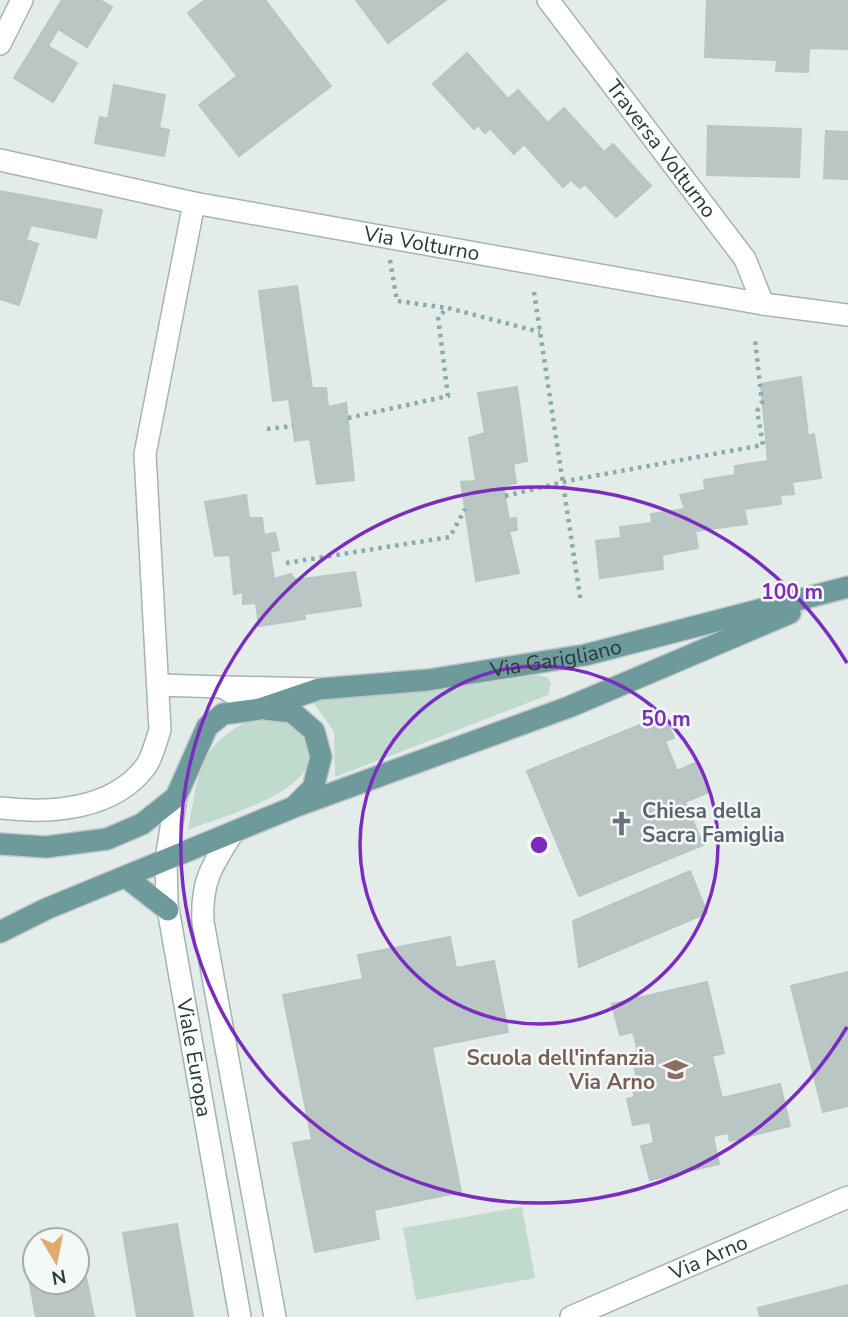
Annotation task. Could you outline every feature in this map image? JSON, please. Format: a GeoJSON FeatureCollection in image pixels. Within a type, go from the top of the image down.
{"type":"FeatureCollection","features":[{"type":"Feature","properties":{"kind":"main road","name":"Via Garigliano"},"geometry":{"type":"LineString","coordinates":[[0,844],[46,847],[107,839],[142,824],[176,797],[207,727],[223,714],[260,709],[319,689],[428,680],[585,655],[848,588]]}},
{"type":"Feature","properties":{"kind":"main road","name":"Via Garigliano"},"geometry":{"type":"LineString","coordinates":[[0,932],[46,909],[294,807],[569,707],[848,588]]}},
{"type":"Feature","properties":{"kind":"main road","name":"Via Garigliano"},"geometry":{"type":"LineString","coordinates":[[260,709],[292,712],[314,731],[321,757],[313,789],[294,807]]}},
{"type":"Feature","properties":{"kind":"main road"},"geometry":{"type":"LineString","coordinates":[[127,877],[168,910]]}},
{"type":"Feature","properties":{"kind":"street"},"geometry":{"type":"LineString","coordinates":[[0,44],[22,0]]}},
{"type":"Feature","properties":{"kind":"street","name":"Traversa Volturno"},"geometry":{"type":"LineString","coordinates":[[548,0],[745,259],[763,304]]}},
{"type":"Feature","properties":{"kind":"street","name":"Via Volturno"},"geometry":{"type":"LineString","coordinates":[[0,160],[194,203],[763,304],[848,315]]}},
{"type":"Feature","properties":{"kind":"street"},"geometry":{"type":"LineString","coordinates":[[0,808],[38,812],[86,804],[127,787],[148,764],[160,730],[145,454],[194,203]]}},
{"type":"Feature","properties":{"kind":"street"},"geometry":{"type":"LineString","coordinates":[[159,685],[319,689]]}},
{"type":"Feature","properties":{"kind":"street"},"geometry":{"type":"LineString","coordinates":[[222,687],[260,709]]}},
{"type":"Feature","properties":{"kind":"street","name":"Viale Europa"},"geometry":{"type":"LineString","coordinates":[[176,797],[166,860],[168,910],[240,1317]]}},
{"type":"Feature","properties":{"kind":"street","name":"Viale Europa"},"geometry":{"type":"LineString","coordinates":[[232,834],[208,873],[202,898],[203,922],[275,1317]]}},
{"type":"Feature","properties":{"kind":"street","name":"Via Arno"},"geometry":{"type":"LineString","coordinates":[[571,1317],[611,1308],[848,1197]]}},
{"type":"Feature","properties":{"kind":"path"},"geometry":{"type":"LineString","coordinates":[[389,258],[397,302],[448,308],[540,332]]}},
{"type":"Feature","properties":{"kind":"path"},"geometry":{"type":"LineString","coordinates":[[534,292],[581,603]]}},
{"type":"Feature","properties":{"kind":"path"},"geometry":{"type":"LineString","coordinates":[[348,418],[448,396],[438,317],[448,308]]}},
{"type":"Feature","properties":{"kind":"path"},"geometry":{"type":"LineString","coordinates":[[505,496],[563,482],[763,445],[757,411],[762,403],[755,340]]}},
{"type":"Feature","properties":{"kind":"path"},"geometry":{"type":"LineString","coordinates":[[267,429],[293,426]]}},
{"type":"Feature","properties":{"kind":"path"},"geometry":{"type":"LineString","coordinates":[[286,563],[450,537],[465,509]]}},
{"type":"Feature","properties":{"kind":"green space"},"geometry":{"type":"Polygon","coordinates":[[[537,675],[547,677],[551,684],[548,695],[335,777],[334,732],[313,702],[314,699],[434,691],[537,675]]]}},
{"type":"Feature","properties":{"kind":"green space"},"geometry":{"type":"Polygon","coordinates":[[[254,719],[283,722],[299,733],[309,757],[303,773],[289,786],[269,798],[188,830],[199,777],[211,750],[221,738],[254,719]]]}},
{"type":"Feature","properties":{"kind":"green space"},"geometry":{"type":"Polygon","coordinates":[[[522,1207],[535,1278],[416,1300],[403,1228],[522,1207]]]}},
{"type":"Feature","properties":{"kind":"building"},"geometry":{"type":"Polygon","coordinates":[[[62,0],[100,0],[112,7],[87,47],[58,29],[48,46],[77,63],[53,102],[14,78],[62,0]]]}},
{"type":"Feature","properties":{"kind":"building"},"geometry":{"type":"Polygon","coordinates":[[[205,0],[265,0],[331,86],[239,156],[199,105],[237,76],[188,13],[205,0]]]}},
{"type":"Feature","properties":{"kind":"building"},"geometry":{"type":"Polygon","coordinates":[[[356,0],[446,0],[388,43],[356,0]]]}},
{"type":"Feature","properties":{"kind":"building"},"geometry":{"type":"Polygon","coordinates":[[[707,0],[848,0],[848,49],[809,48],[808,72],[776,71],[777,60],[705,57],[707,0]]]}},
{"type":"Feature","properties":{"kind":"building"},"geometry":{"type":"Polygon","coordinates":[[[467,53],[508,99],[518,90],[548,123],[564,108],[604,152],[613,144],[651,186],[616,217],[585,184],[580,188],[571,180],[563,187],[524,144],[514,154],[490,128],[485,133],[478,125],[474,129],[433,84],[467,53]]]}},
{"type":"Feature","properties":{"kind":"building"},"geometry":{"type":"Polygon","coordinates":[[[114,85],[165,95],[159,128],[169,130],[164,156],[95,143],[100,117],[108,119],[114,85]]]}},
{"type":"Feature","properties":{"kind":"building"},"geometry":{"type":"Polygon","coordinates":[[[708,126],[801,129],[799,177],[707,175],[708,126]]]}},
{"type":"Feature","properties":{"kind":"building"},"geometry":{"type":"Polygon","coordinates":[[[826,131],[848,132],[848,179],[824,178],[826,131]]]}},
{"type":"Feature","properties":{"kind":"building"},"geometry":{"type":"Polygon","coordinates":[[[0,191],[102,210],[96,238],[31,225],[26,240],[38,244],[19,305],[0,299],[0,191]]]}},
{"type":"Feature","properties":{"kind":"building"},"geometry":{"type":"Polygon","coordinates":[[[297,286],[312,388],[326,388],[328,407],[346,403],[354,480],[317,484],[310,439],[295,441],[289,399],[273,401],[259,291],[297,286]]]}},
{"type":"Feature","properties":{"kind":"building"},"geometry":{"type":"Polygon","coordinates":[[[801,377],[808,436],[814,434],[821,478],[792,482],[794,494],[780,495],[781,504],[744,509],[747,524],[695,531],[698,548],[662,555],[663,569],[600,578],[596,541],[621,538],[620,527],[652,523],[651,514],[685,509],[680,495],[705,490],[704,480],[735,475],[735,466],[768,461],[761,384],[801,377]]]}},
{"type":"Feature","properties":{"kind":"building"},"geometry":{"type":"Polygon","coordinates":[[[517,387],[527,461],[513,464],[516,483],[503,486],[509,519],[516,518],[517,530],[509,531],[519,573],[476,581],[461,482],[476,481],[469,438],[485,433],[478,393],[517,387]]]}},
{"type":"Feature","properties":{"kind":"building"},"geometry":{"type":"Polygon","coordinates":[[[246,495],[249,518],[262,518],[264,535],[275,533],[279,550],[270,552],[274,579],[291,574],[295,580],[355,572],[361,606],[304,614],[305,619],[259,626],[256,603],[243,604],[243,592],[234,594],[230,555],[215,556],[205,502],[246,495]]]}},
{"type":"Feature","properties":{"kind":"building","name":"Chiesa della Sacra Famiglia"},"geometry":{"type":"Polygon","coordinates":[[[664,715],[674,738],[665,741],[677,771],[697,762],[709,792],[685,802],[703,845],[579,896],[527,771],[664,715]]]}},
{"type":"Feature","properties":{"kind":"building"},"geometry":{"type":"Polygon","coordinates":[[[690,871],[707,913],[579,967],[573,921],[690,871]]]}},
{"type":"Feature","properties":{"kind":"building"},"geometry":{"type":"Polygon","coordinates":[[[450,937],[456,968],[494,961],[508,1032],[432,1047],[461,1192],[374,1210],[379,1239],[315,1252],[293,1143],[312,1140],[283,995],[363,979],[358,955],[450,937]]]}},
{"type":"Feature","properties":{"kind":"building"},"geometry":{"type":"Polygon","coordinates":[[[848,972],[848,1106],[823,1112],[791,986],[848,972]]]}},
{"type":"Feature","properties":{"kind":"building","name":"Scuola dell'infanzia Via Arno"},"geometry":{"type":"Polygon","coordinates":[[[707,982],[724,1053],[712,1056],[722,1098],[780,1084],[790,1126],[730,1141],[728,1133],[713,1136],[719,1164],[650,1180],[641,1146],[654,1143],[650,1122],[633,1125],[627,1099],[635,1097],[632,1088],[639,1087],[631,1053],[638,1051],[633,1032],[620,1035],[612,1004],[707,982]]]}},
{"type":"Feature","properties":{"kind":"building"},"geometry":{"type":"Polygon","coordinates":[[[177,1224],[193,1317],[137,1317],[123,1233],[177,1224]]]}},
{"type":"Feature","properties":{"kind":"building"},"geometry":{"type":"Polygon","coordinates":[[[848,1285],[848,1317],[760,1317],[758,1308],[848,1285]]]}},
{"type":"Feature","properties":{"kind":"building"},"geometry":{"type":"Polygon","coordinates":[[[32,1296],[90,1296],[94,1317],[36,1317],[32,1296]]]}},
{"type":"Feature","properties":{"kind":"place","name":"Chiesa della Sacra Famiglia"},"geometry":{"type":"Point","coordinates":[622,823]}},
{"type":"Feature","properties":{"kind":"place","name":"Scuola dell'infanzia Via Arno"},"geometry":{"type":"Point","coordinates":[675,1070]}}]}
